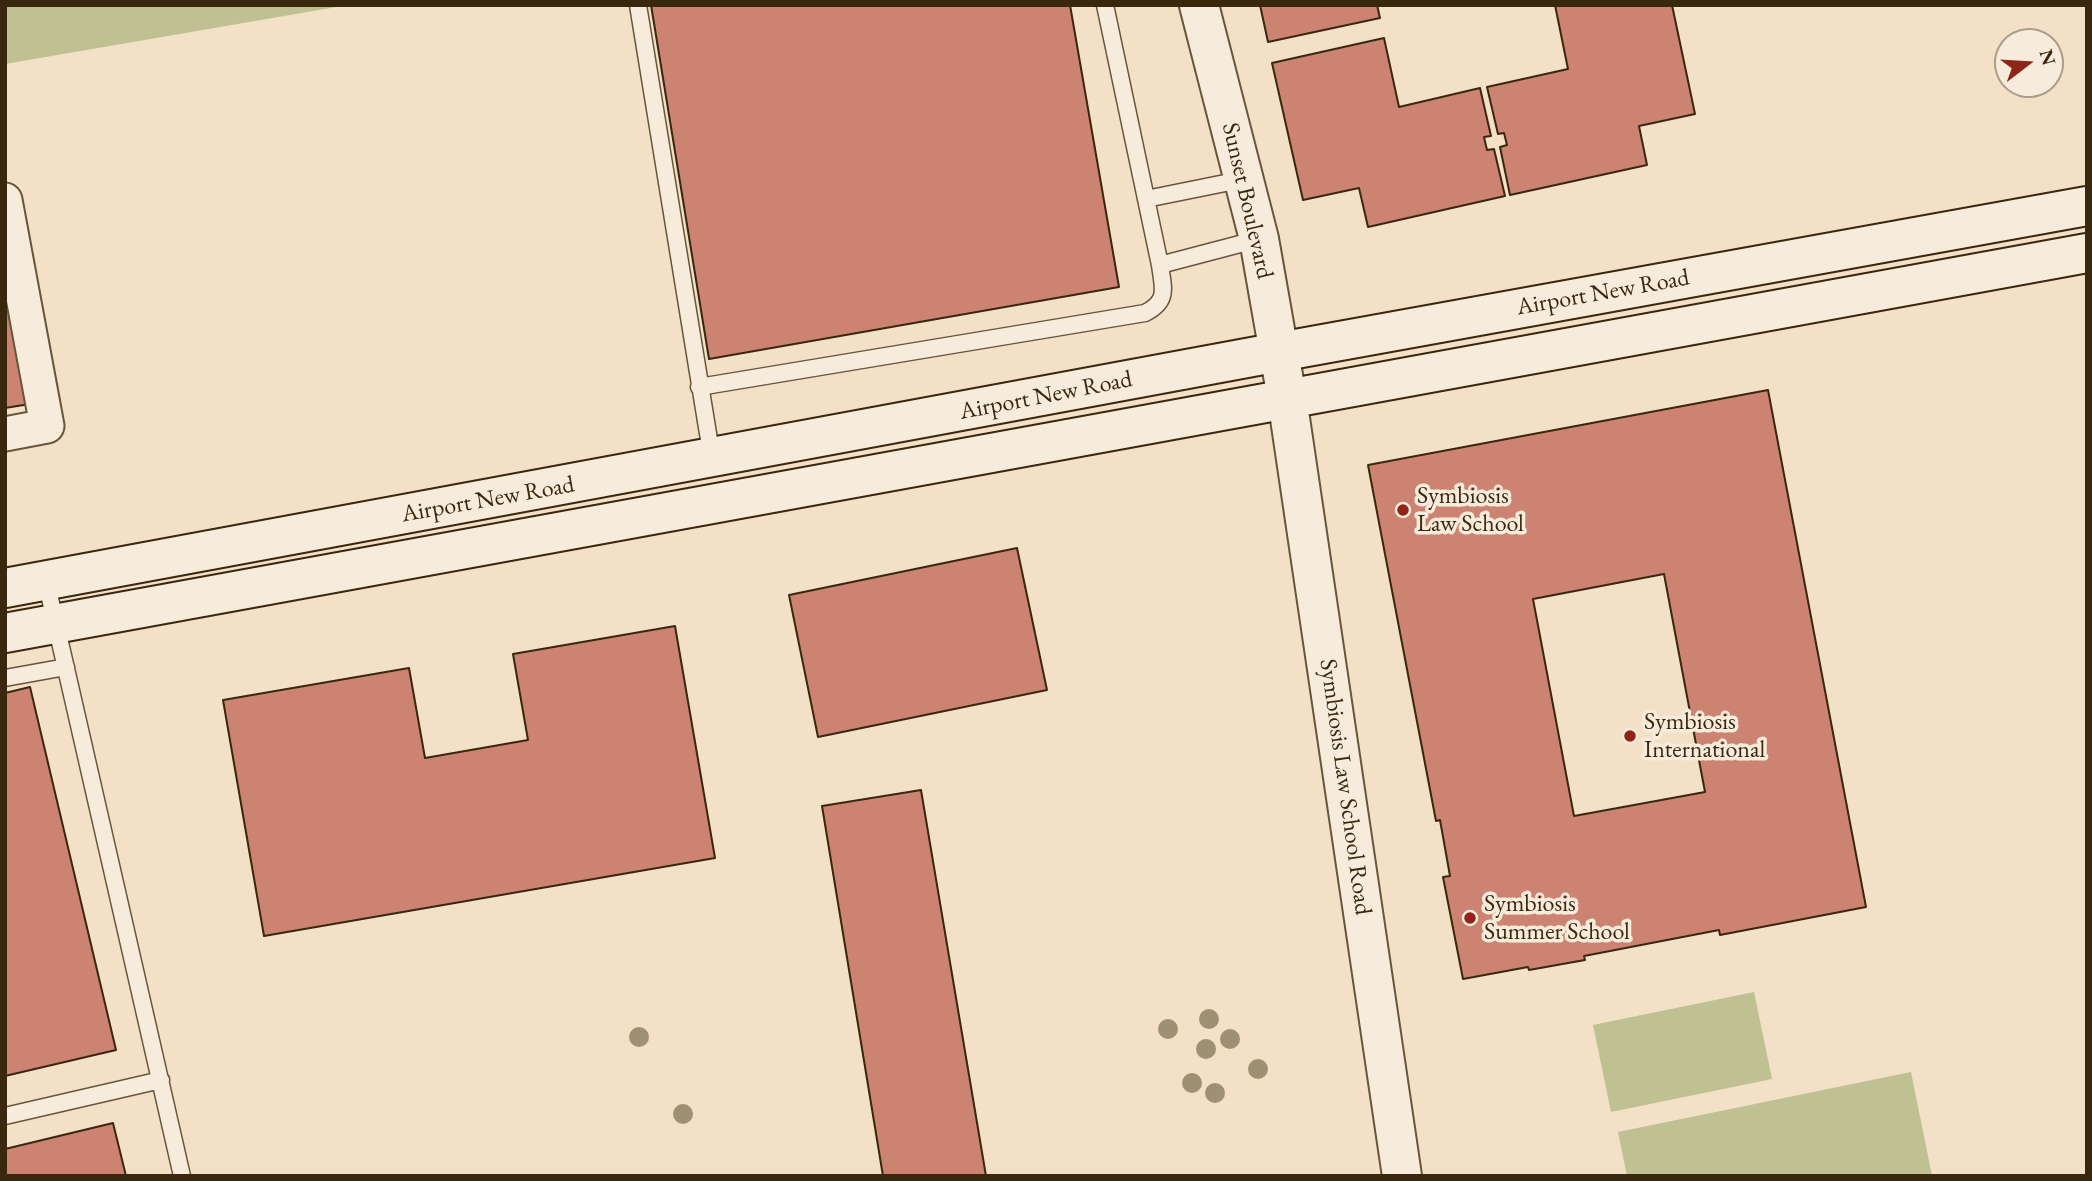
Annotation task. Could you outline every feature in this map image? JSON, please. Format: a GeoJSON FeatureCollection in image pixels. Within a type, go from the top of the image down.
{"type":"FeatureCollection","features":[{"type":"Feature","properties":{"kind":"main road","name":"Sunset Boulevard"},"geometry":{"type":"LineString","coordinates":[[1199,5],[1259,239],[1287,398]]}},
{"type":"Feature","properties":{"kind":"main road","name":"Airport New Road"},"geometry":{"type":"LineString","coordinates":[[5,588],[1279,352],[2087,206]]}},
{"type":"Feature","properties":{"kind":"main road","name":"Airport New Road"},"geometry":{"type":"LineString","coordinates":[[5,633],[2087,253]]}},
{"type":"Feature","properties":{"kind":"main road","name":"Symbiosis Law School Road"},"geometry":{"type":"LineString","coordinates":[[1287,398],[1402,1176]]}},
{"type":"Feature","properties":{"kind":"street"},"geometry":{"type":"LineString","coordinates":[[5,200],[47,426],[5,434]]}},
{"type":"Feature","properties":{"kind":"lane"},"geometry":{"type":"LineString","coordinates":[[638,5],[712,458]]}},
{"type":"Feature","properties":{"kind":"lane"},"geometry":{"type":"LineString","coordinates":[[699,387],[1145,313],[1156,307],[1164,293],[1160,265],[1104,5]]}},
{"type":"Feature","properties":{"kind":"lane"},"geometry":{"type":"LineString","coordinates":[[1146,199],[1245,179]]}},
{"type":"Feature","properties":{"kind":"lane"},"geometry":{"type":"LineString","coordinates":[[1160,265],[1259,239]]}},
{"type":"Feature","properties":{"kind":"lane"},"geometry":{"type":"LineString","coordinates":[[46,581],[182,1176]]}},
{"type":"Feature","properties":{"kind":"lane"},"geometry":{"type":"LineString","coordinates":[[5,678],[66,667]]}},
{"type":"Feature","properties":{"kind":"lane"},"geometry":{"type":"LineString","coordinates":[[5,1116],[161,1080]]}},
{"type":"Feature","properties":{"kind":"green space"},"geometry":{"type":"Polygon","coordinates":[[[5,5],[348,5],[5,64],[5,5]]]}},
{"type":"Feature","properties":{"kind":"green space"},"geometry":{"type":"Polygon","coordinates":[[[1754,992],[1772,1079],[1611,1112],[1593,1025],[1754,992]]]}},
{"type":"Feature","properties":{"kind":"green space"},"geometry":{"type":"Polygon","coordinates":[[[1911,1072],[1932,1176],[1627,1176],[1618,1132],[1911,1072]]]}},
{"type":"Feature","properties":{"kind":"building"},"geometry":{"type":"Polygon","coordinates":[[[651,5],[1070,5],[1119,287],[709,359],[651,5]]]}},
{"type":"Feature","properties":{"kind":"building"},"geometry":{"type":"Polygon","coordinates":[[[1260,5],[1377,5],[1380,18],[1268,42],[1260,5]]]}},
{"type":"Feature","properties":{"kind":"building"},"geometry":{"type":"Polygon","coordinates":[[[1555,5],[1672,5],[1695,114],[1639,126],[1647,165],[1510,195],[1500,147],[1507,145],[1504,133],[1498,134],[1487,87],[1568,69],[1555,5]]]}},
{"type":"Feature","properties":{"kind":"building"},"geometry":{"type":"Polygon","coordinates":[[[1384,38],[1399,107],[1480,88],[1491,136],[1484,137],[1487,150],[1494,149],[1505,196],[1368,227],[1359,188],[1303,200],[1272,63],[1384,38]]]}},
{"type":"Feature","properties":{"kind":"building"},"geometry":{"type":"Polygon","coordinates":[[[5,260],[36,403],[5,408],[5,260]]]}},
{"type":"Feature","properties":{"kind":"building"},"geometry":{"type":"Polygon","coordinates":[[[1768,390],[1866,907],[1720,935],[1719,930],[1584,956],[1585,960],[1463,979],[1443,877],[1450,876],[1440,820],[1436,821],[1368,465],[1768,390]],[[1664,574],[1533,599],[1574,816],[1705,792],[1664,574]]]}},
{"type":"Feature","properties":{"kind":"building"},"geometry":{"type":"Polygon","coordinates":[[[1017,548],[1047,690],[818,737],[789,595],[1017,548]]]}},
{"type":"Feature","properties":{"kind":"building"},"geometry":{"type":"Polygon","coordinates":[[[675,626],[715,858],[264,936],[223,700],[409,668],[425,758],[528,740],[513,654],[675,626]]]}},
{"type":"Feature","properties":{"kind":"building"},"geometry":{"type":"Polygon","coordinates":[[[30,687],[116,1050],[5,1076],[5,693],[30,687]]]}},
{"type":"Feature","properties":{"kind":"building"},"geometry":{"type":"Polygon","coordinates":[[[921,790],[986,1176],[883,1176],[822,806],[921,790]]]}},
{"type":"Feature","properties":{"kind":"building"},"geometry":{"type":"Polygon","coordinates":[[[113,1123],[126,1176],[5,1176],[5,1149],[113,1123]]]}},
{"type":"Feature","properties":{"kind":"place","name":"Symbiosis Law School"},"geometry":{"type":"Point","coordinates":[1403,510]}},
{"type":"Feature","properties":{"kind":"place","name":"Symbiosis International"},"geometry":{"type":"Point","coordinates":[1630,736]}},
{"type":"Feature","properties":{"kind":"place","name":"Symbiosis Summer School"},"geometry":{"type":"Point","coordinates":[1470,918]}}]}
